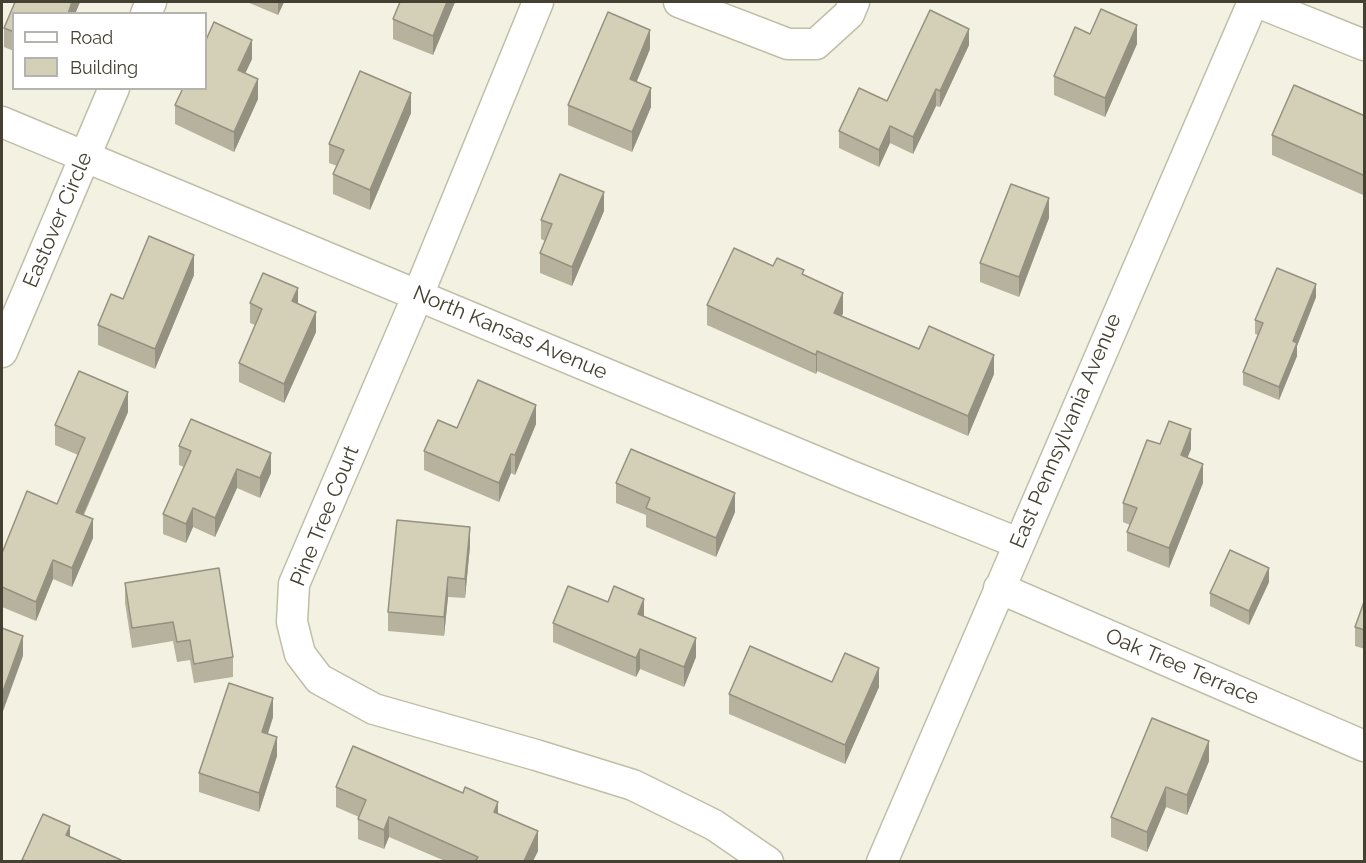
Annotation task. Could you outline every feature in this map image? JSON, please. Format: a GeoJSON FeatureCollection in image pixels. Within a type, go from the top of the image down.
{"type":"FeatureCollection","features":[{"type":"Feature","properties":{"kind":"street","name":"Pine Tree Court"},"geometry":{"type":"LineString","coordinates":[[538,2],[418,295],[294,584],[292,622],[300,654],[319,679],[374,709],[633,785],[714,825],[768,861]]}},
{"type":"Feature","properties":{"kind":"street"},"geometry":{"type":"LineString","coordinates":[[679,2],[788,45],[816,44],[849,14],[854,2]]}},
{"type":"Feature","properties":{"kind":"street","name":"East Pennsylvania Avenue"},"geometry":{"type":"LineString","coordinates":[[882,861],[1253,2]]}},
{"type":"Feature","properties":{"kind":"street"},"geometry":{"type":"LineString","coordinates":[[1257,2],[1365,45]]}},
{"type":"Feature","properties":{"kind":"street","name":"Eastover Circle"},"geometry":{"type":"LineString","coordinates":[[2,352],[113,90]]}},
{"type":"Feature","properties":{"kind":"street","name":"North Kansas Avenue"},"geometry":{"type":"LineString","coordinates":[[2,122],[851,476],[1018,543]]}},
{"type":"Feature","properties":{"kind":"street","name":"Oak Tree Terrace"},"geometry":{"type":"LineString","coordinates":[[999,588],[1365,746]]}},
{"type":"Feature","properties":{"kind":"building"},"geometry":{"type":"Polygon","coordinates":[[[15,2],[72,2],[69,12],[12,12],[12,31],[4,28],[15,2]]]}},
{"type":"Feature","properties":{"kind":"building"},"geometry":{"type":"Polygon","coordinates":[[[400,2],[447,2],[433,36],[393,19],[400,2]]]}},
{"type":"Feature","properties":{"kind":"building"},"geometry":{"type":"Polygon","coordinates":[[[1101,9],[1137,25],[1105,98],[1054,76],[1075,27],[1090,34],[1101,9]]]}},
{"type":"Feature","properties":{"kind":"building"},"geometry":{"type":"Polygon","coordinates":[[[930,10],[969,29],[940,91],[936,89],[913,137],[890,126],[879,150],[839,131],[859,88],[887,101],[930,10]]]}},
{"type":"Feature","properties":{"kind":"building"},"geometry":{"type":"Polygon","coordinates":[[[608,12],[650,30],[630,79],[651,88],[632,132],[568,105],[608,12]]]}},
{"type":"Feature","properties":{"kind":"building"},"geometry":{"type":"Polygon","coordinates":[[[214,22],[252,40],[238,70],[258,79],[234,132],[175,105],[182,90],[207,90],[207,38],[214,22]]]}},
{"type":"Feature","properties":{"kind":"building"},"geometry":{"type":"Polygon","coordinates":[[[360,71],[411,93],[370,190],[333,174],[344,150],[329,144],[360,71]]]}},
{"type":"Feature","properties":{"kind":"building"},"geometry":{"type":"Polygon","coordinates":[[[1294,85],[1365,116],[1365,172],[1363,175],[1272,135],[1294,85]]]}},
{"type":"Feature","properties":{"kind":"building"},"geometry":{"type":"Polygon","coordinates":[[[560,174],[604,192],[572,267],[540,253],[552,224],[541,220],[560,174]]]}},
{"type":"Feature","properties":{"kind":"building"},"geometry":{"type":"Polygon","coordinates":[[[1011,184],[1049,198],[1019,277],[980,263],[1011,184]]]}},
{"type":"Feature","properties":{"kind":"building"},"geometry":{"type":"Polygon","coordinates":[[[149,236],[194,255],[155,349],[98,325],[111,294],[123,299],[149,236]]]}},
{"type":"Feature","properties":{"kind":"building"},"geometry":{"type":"Polygon","coordinates":[[[734,248],[773,266],[777,258],[804,270],[802,274],[843,293],[834,313],[919,349],[929,326],[994,355],[968,416],[817,351],[816,355],[707,305],[734,248]]]}},
{"type":"Feature","properties":{"kind":"building"},"geometry":{"type":"Polygon","coordinates":[[[1277,268],[1316,284],[1293,341],[1297,343],[1279,387],[1243,372],[1263,323],[1255,320],[1277,268]]]}},
{"type":"Feature","properties":{"kind":"building"},"geometry":{"type":"Polygon","coordinates":[[[263,273],[298,288],[292,301],[316,312],[284,384],[239,363],[262,309],[250,303],[263,273]]]}},
{"type":"Feature","properties":{"kind":"building"},"geometry":{"type":"Polygon","coordinates":[[[79,371],[128,392],[76,512],[93,519],[72,568],[53,560],[36,602],[2,587],[2,553],[27,491],[57,504],[85,438],[55,425],[79,371]]]}},
{"type":"Feature","properties":{"kind":"building"},"geometry":{"type":"Polygon","coordinates":[[[478,380],[536,405],[515,455],[511,454],[499,483],[424,451],[438,420],[457,428],[478,380]]]}},
{"type":"Feature","properties":{"kind":"building"},"geometry":{"type":"Polygon","coordinates":[[[191,419],[271,453],[260,478],[237,469],[215,518],[193,508],[186,524],[163,514],[191,451],[179,446],[191,419]]]}},
{"type":"Feature","properties":{"kind":"building"},"geometry":{"type":"Polygon","coordinates":[[[1169,421],[1191,429],[1181,455],[1203,464],[1169,548],[1127,532],[1137,508],[1123,503],[1147,440],[1160,444],[1169,421]]]}},
{"type":"Feature","properties":{"kind":"building"},"geometry":{"type":"Polygon","coordinates":[[[631,449],[735,493],[716,538],[646,508],[650,498],[616,483],[631,449]]]}},
{"type":"Feature","properties":{"kind":"building"},"geometry":{"type":"Polygon","coordinates":[[[397,520],[470,527],[465,579],[448,577],[444,617],[388,612],[397,520]]]}},
{"type":"Feature","properties":{"kind":"building"},"geometry":{"type":"Polygon","coordinates":[[[1230,550],[1269,568],[1249,611],[1210,593],[1230,550]]]}},
{"type":"Feature","properties":{"kind":"building"},"geometry":{"type":"Polygon","coordinates":[[[219,568],[233,657],[194,664],[190,640],[177,642],[173,622],[132,628],[125,583],[219,568]]]}},
{"type":"Feature","properties":{"kind":"building"},"geometry":{"type":"Polygon","coordinates":[[[568,586],[608,602],[614,586],[644,599],[638,614],[696,638],[684,667],[640,649],[636,658],[553,623],[568,586]]]}},
{"type":"Feature","properties":{"kind":"building"},"geometry":{"type":"Polygon","coordinates":[[[1365,599],[1365,630],[1355,627],[1365,599]]]}},
{"type":"Feature","properties":{"kind":"building"},"geometry":{"type":"Polygon","coordinates":[[[2,628],[23,636],[2,694],[2,628]]]}},
{"type":"Feature","properties":{"kind":"building"},"geometry":{"type":"Polygon","coordinates":[[[750,646],[832,682],[845,653],[879,668],[845,745],[729,694],[750,646]]]}},
{"type":"Feature","properties":{"kind":"building"},"geometry":{"type":"Polygon","coordinates":[[[229,683],[273,698],[262,732],[277,737],[259,793],[199,773],[229,683]]]}},
{"type":"Feature","properties":{"kind":"building"},"geometry":{"type":"Polygon","coordinates":[[[1152,718],[1209,741],[1187,795],[1166,787],[1147,832],[1111,817],[1152,718]]]}},
{"type":"Feature","properties":{"kind":"building"},"geometry":{"type":"Polygon","coordinates":[[[353,746],[463,793],[465,787],[498,802],[494,812],[538,831],[524,861],[479,861],[476,860],[478,857],[389,817],[384,830],[358,819],[366,800],[336,787],[353,746]]]}},
{"type":"Feature","properties":{"kind":"building"},"geometry":{"type":"Polygon","coordinates":[[[43,814],[70,826],[66,835],[121,861],[22,860],[43,814]]]}}]}
